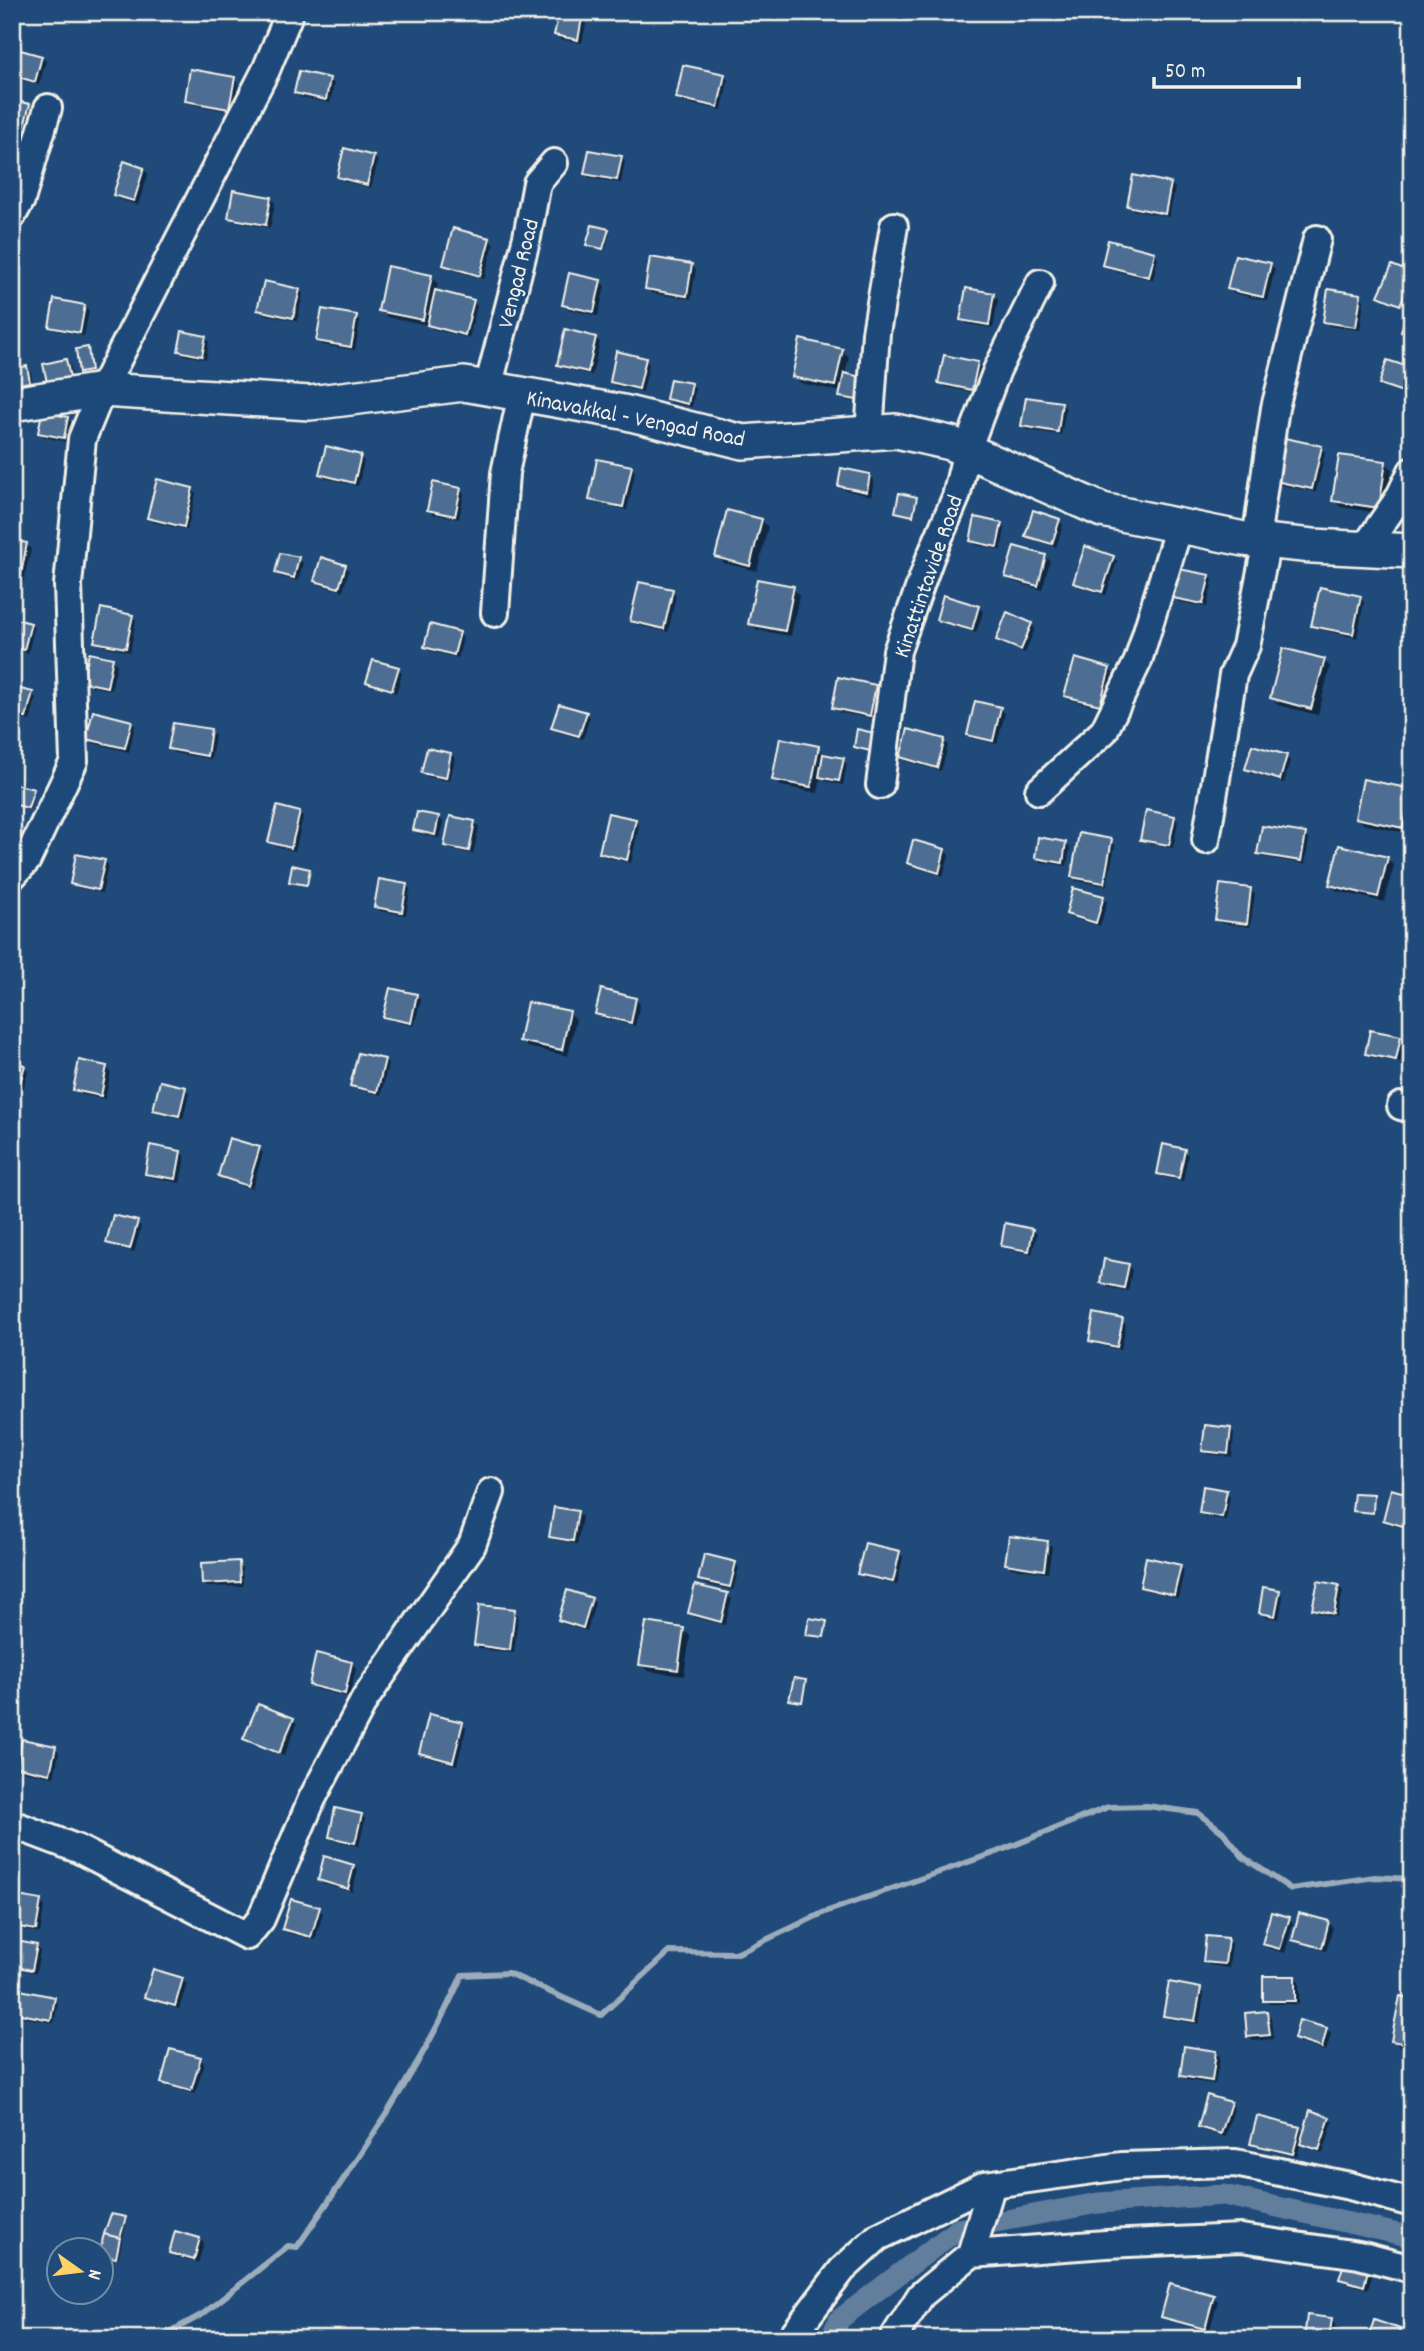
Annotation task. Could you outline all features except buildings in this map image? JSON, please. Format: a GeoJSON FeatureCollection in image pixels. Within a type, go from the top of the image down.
{"type":"FeatureCollection","features":[{"type":"Feature","properties":{"kind":"main road","name":"Kinavakkal - Vengad Road"},"geometry":{"type":"LineString","coordinates":[[12,404],[102,390],[310,403],[464,384],[623,412],[743,442],[896,430],[950,443],[1102,510],[1261,541],[1412,551]]}},
{"type":"Feature","properties":{"kind":"street"},"geometry":{"type":"LineString","coordinates":[[12,876],[27,860],[74,761],[68,585],[82,439],[102,390],[266,70],[290,12]]}},
{"type":"Feature","properties":{"kind":"street"},"geometry":{"type":"LineString","coordinates":[[12,216],[21,200],[48,108]]}},
{"type":"Feature","properties":{"kind":"street","name":"Vengad Road"},"geometry":{"type":"LineString","coordinates":[[488,388],[527,237],[537,183],[554,163]]}},
{"type":"Feature","properties":{"kind":"street"},"geometry":{"type":"LineString","coordinates":[[869,433],[876,332],[894,226]]}},
{"type":"Feature","properties":{"kind":"street"},"geometry":{"type":"LineString","coordinates":[[1206,840],[1233,675],[1246,646],[1261,541],[1275,408],[1317,239]]}},
{"type":"Feature","properties":{"kind":"street","name":"Kinattintavide Road"},"geometry":{"type":"LineString","coordinates":[[880,785],[897,651],[930,558],[956,498],[967,450],[998,370],[1040,283]]}},
{"type":"Feature","properties":{"kind":"street"},"geometry":{"type":"LineString","coordinates":[[495,612],[505,473],[522,394]]}},
{"type":"Feature","properties":{"kind":"street"},"geometry":{"type":"LineString","coordinates":[[1364,548],[1399,498],[1412,471]]}},
{"type":"Feature","properties":{"kind":"street"},"geometry":{"type":"LineString","coordinates":[[1039,791],[1104,731],[1138,661],[1179,526]]}},
{"type":"Feature","properties":{"kind":"street"},"geometry":{"type":"LineString","coordinates":[[12,1824],[78,1849],[247,1936],[261,1919],[312,1799],[365,1699],[472,1545],[491,1492]]}},
{"type":"Feature","properties":{"kind":"street"},"geometry":{"type":"LineString","coordinates":[[790,2339],[842,2270],[878,2237],[985,2185],[1122,2166],[1235,2163],[1350,2186],[1412,2203]]}},
{"type":"Feature","properties":{"kind":"street"},"geometry":{"type":"LineString","coordinates":[[893,2339],[921,2295],[971,2254],[992,2184]]}},
{"type":"Feature","properties":{"kind":"street"},"geometry":{"type":"LineString","coordinates":[[971,2254],[1241,2238],[1359,2255],[1412,2269]]}},
{"type":"Feature","properties":{"kind":"waterway"},"geometry":{"type":"LineString","coordinates":[[157,2339],[203,2314],[288,2246],[297,2247],[407,2081],[462,1975],[508,1973],[601,2015],[669,1952],[738,1953],[825,1912],[997,1852],[1108,1807],[1147,1806],[1198,1813],[1223,1832],[1243,1857],[1291,1889],[1375,1877],[1412,1879]]}},
{"type":"Feature","properties":{"kind":"waterway"},"geometry":{"type":"LineString","coordinates":[[829,2339],[840,2319],[958,2229],[1098,2203],[1224,2195],[1412,2237]]}}]}
